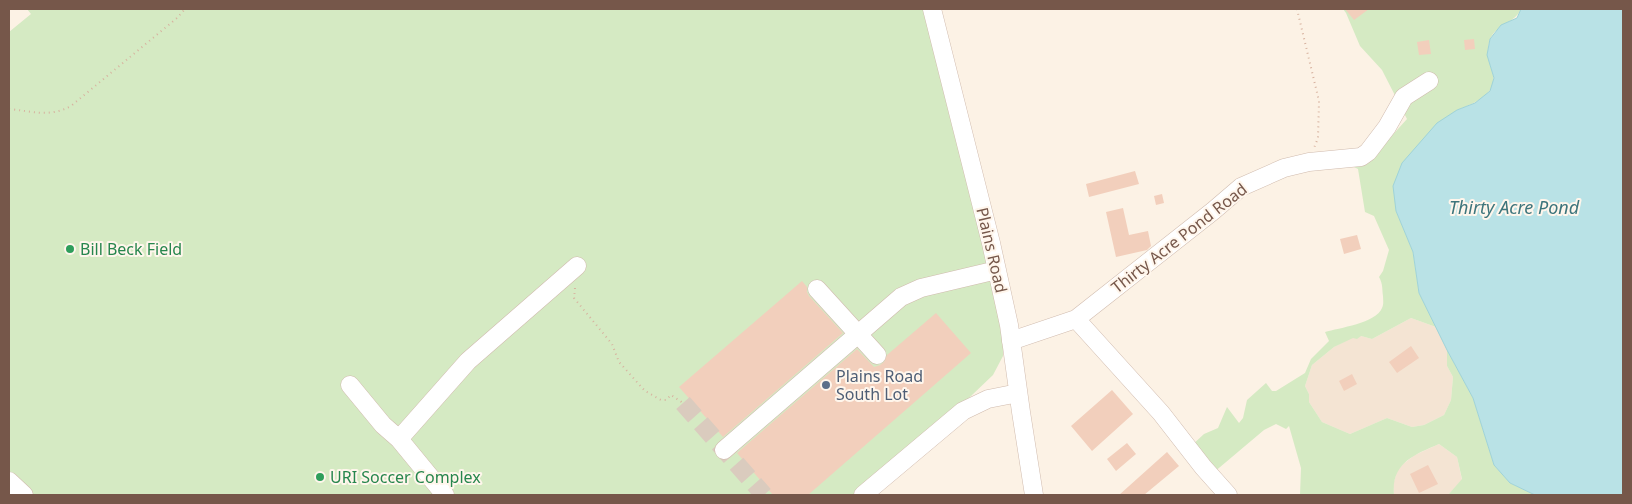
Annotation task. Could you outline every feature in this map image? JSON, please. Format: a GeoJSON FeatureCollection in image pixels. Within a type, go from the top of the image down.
{"type":"FeatureCollection","features":[{"type":"Feature","properties":{"kind":"street","name":"Plains Road"},"geometry":{"type":"LineString","coordinates":[[932,9],[1009,325],[1034,495]]}},
{"type":"Feature","properties":{"kind":"street","name":"Thirty Acre Pond Road"},"geometry":{"type":"LineString","coordinates":[[1011,341],[1076,319],[1241,187],[1284,168],[1309,162],[1361,157],[1368,152],[1387,127],[1404,97],[1429,81]]}},
{"type":"Feature","properties":{"kind":"street"},"geometry":{"type":"LineString","coordinates":[[399,439],[468,361],[577,266]]}},
{"type":"Feature","properties":{"kind":"street"},"geometry":{"type":"LineString","coordinates":[[724,450],[901,297],[921,288],[997,270]]}},
{"type":"Feature","properties":{"kind":"street"},"geometry":{"type":"LineString","coordinates":[[817,289],[876,355]]}},
{"type":"Feature","properties":{"kind":"street"},"geometry":{"type":"LineString","coordinates":[[1076,319],[1161,413],[1203,467],[1228,495]]}},
{"type":"Feature","properties":{"kind":"street"},"geometry":{"type":"LineString","coordinates":[[350,385],[383,425],[399,439],[445,495]]}},
{"type":"Feature","properties":{"kind":"street"},"geometry":{"type":"LineString","coordinates":[[863,495],[963,410],[988,399],[1018,393]]}},
{"type":"Feature","properties":{"kind":"street"},"geometry":{"type":"LineString","coordinates":[[9,481],[24,495]]}},
{"type":"Feature","properties":{"kind":"path"},"geometry":{"type":"LineString","coordinates":[[9,109],[46,114],[62,111],[71,106],[177,18],[185,9]]}},
{"type":"Feature","properties":{"kind":"path"},"geometry":{"type":"LineString","coordinates":[[1298,9],[1320,101],[1318,138],[1309,162]]}},
{"type":"Feature","properties":{"kind":"path"},"geometry":{"type":"LineString","coordinates":[[577,266],[574,298],[612,344],[619,362],[645,391],[661,400],[666,400],[671,395],[683,403]]}},
{"type":"Feature","properties":{"kind":"shaded area"},"geometry":{"type":"Polygon","coordinates":[[[1411,318],[1436,327],[1447,350],[1447,366],[1453,377],[1451,400],[1444,415],[1424,425],[1412,427],[1387,418],[1350,434],[1322,422],[1309,402],[1309,394],[1305,386],[1312,365],[1334,347],[1353,337],[1361,336],[1372,339],[1411,318]]]}},
{"type":"Feature","properties":{"kind":"shaded area"},"geometry":{"type":"Polygon","coordinates":[[[1439,444],[1457,457],[1462,480],[1448,495],[1394,495],[1393,485],[1398,468],[1415,455],[1439,444]]]}},
{"type":"Feature","properties":{"kind":"green space"},"geometry":{"type":"Polygon","coordinates":[[[27,9],[924,9],[1004,328],[1003,356],[993,375],[905,459],[859,495],[22,495],[9,483],[9,32],[31,14],[27,9]]]}},
{"type":"Feature","properties":{"kind":"green space"},"geometry":{"type":"Polygon","coordinates":[[[1343,9],[1521,9],[1515,18],[1498,28],[1490,39],[1488,52],[1493,75],[1491,88],[1482,98],[1457,110],[1396,211],[1413,252],[1419,293],[1436,327],[1411,318],[1372,339],[1361,336],[1334,347],[1312,365],[1305,386],[1309,394],[1309,402],[1322,422],[1350,434],[1387,418],[1412,427],[1424,425],[1444,415],[1451,400],[1453,377],[1447,366],[1447,350],[1473,398],[1494,465],[1510,483],[1535,495],[1448,495],[1462,479],[1457,457],[1439,444],[1421,452],[1400,468],[1394,484],[1394,495],[1300,495],[1301,468],[1289,426],[1286,429],[1276,424],[1264,430],[1213,473],[1190,447],[1204,434],[1218,428],[1227,407],[1239,423],[1243,418],[1247,400],[1266,383],[1272,391],[1276,391],[1305,373],[1311,359],[1329,341],[1325,332],[1348,327],[1373,318],[1383,306],[1382,286],[1379,277],[1383,271],[1389,250],[1374,216],[1365,212],[1358,169],[1352,166],[1388,140],[1407,119],[1382,70],[1360,46],[1343,9]]]}},
{"type":"Feature","properties":{"kind":"water","name":"Thirty Acre Pond"},"geometry":{"type":"Polygon","coordinates":[[[1521,9],[1623,9],[1623,495],[1535,495],[1510,483],[1494,465],[1473,398],[1419,293],[1413,252],[1396,211],[1393,186],[1402,163],[1437,123],[1457,110],[1475,103],[1490,91],[1494,78],[1487,55],[1490,39],[1501,25],[1517,18],[1521,9]]]}},
{"type":"Feature","properties":{"kind":"building"},"geometry":{"type":"Polygon","coordinates":[[[1345,9],[1369,9],[1354,20],[1345,9]]]}},
{"type":"Feature","properties":{"kind":"building"},"geometry":{"type":"Polygon","coordinates":[[[1474,39],[1475,49],[1465,50],[1464,40],[1474,39]]]}},
{"type":"Feature","properties":{"kind":"building"},"geometry":{"type":"Polygon","coordinates":[[[1429,40],[1431,54],[1419,55],[1417,42],[1429,40]]]}},
{"type":"Feature","properties":{"kind":"building"},"geometry":{"type":"Polygon","coordinates":[[[1135,171],[1139,184],[1089,197],[1086,184],[1135,171]]]}},
{"type":"Feature","properties":{"kind":"building"},"geometry":{"type":"Polygon","coordinates":[[[1162,194],[1164,203],[1156,205],[1154,196],[1162,194]]]}},
{"type":"Feature","properties":{"kind":"building"},"geometry":{"type":"Polygon","coordinates":[[[1123,208],[1129,235],[1148,231],[1151,246],[1147,250],[1116,257],[1106,212],[1123,208]]]}},
{"type":"Feature","properties":{"kind":"building"},"geometry":{"type":"Polygon","coordinates":[[[1357,235],[1361,249],[1344,254],[1340,239],[1357,235]]]}},
{"type":"Feature","properties":{"kind":"building"},"geometry":{"type":"Polygon","coordinates":[[[802,281],[807,287],[809,296],[843,333],[723,437],[679,387],[802,281]]]}},
{"type":"Feature","properties":{"kind":"building"},"geometry":{"type":"Polygon","coordinates":[[[936,313],[971,353],[808,495],[773,495],[737,453],[857,349],[874,367],[880,365],[884,362],[887,355],[936,313]]]}},
{"type":"Feature","properties":{"kind":"building"},"geometry":{"type":"Polygon","coordinates":[[[1411,346],[1419,358],[1397,373],[1389,362],[1411,346]]]}},
{"type":"Feature","properties":{"kind":"building"},"geometry":{"type":"Polygon","coordinates":[[[1352,374],[1357,384],[1344,391],[1339,381],[1352,374]]]}},
{"type":"Feature","properties":{"kind":"building"},"geometry":{"type":"Polygon","coordinates":[[[1112,390],[1133,414],[1092,451],[1071,426],[1112,390]]]}},
{"type":"Feature","properties":{"kind":"building"},"geometry":{"type":"Polygon","coordinates":[[[1127,443],[1136,454],[1116,471],[1107,459],[1127,443]]]}},
{"type":"Feature","properties":{"kind":"building"},"geometry":{"type":"Polygon","coordinates":[[[1167,452],[1179,466],[1144,495],[1119,495],[1167,452]]]}},
{"type":"Feature","properties":{"kind":"building"},"geometry":{"type":"Polygon","coordinates":[[[1428,465],[1438,484],[1419,493],[1410,474],[1428,465]]]}},
{"type":"Feature","properties":{"kind":"tunnel"},"geometry":{"type":"LineString","coordinates":[[683,403],[764,495]]}},
{"type":"Feature","properties":{"kind":"place","name":"Bill Beck Field"},"geometry":{"type":"Point","coordinates":[70,249]}},
{"type":"Feature","properties":{"kind":"place","name":"Plains Road South Lot"},"geometry":{"type":"Point","coordinates":[826,385]}},
{"type":"Feature","properties":{"kind":"place","name":"URI Soccer Complex"},"geometry":{"type":"Point","coordinates":[320,477]}}]}
